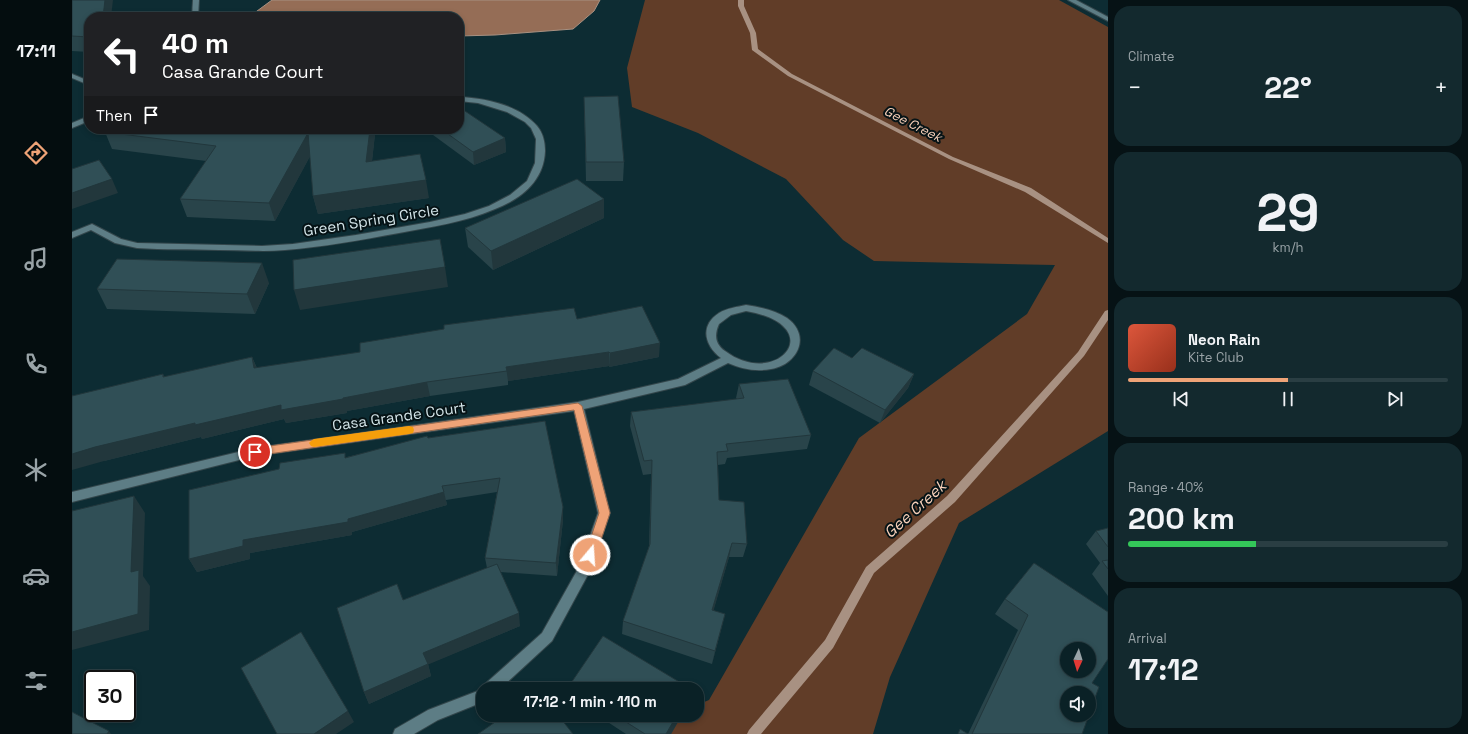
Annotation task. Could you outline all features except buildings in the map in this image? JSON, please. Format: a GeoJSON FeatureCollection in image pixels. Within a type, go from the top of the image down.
{"type":"FeatureCollection","features":[{"type":"Feature","properties":{"kind":"street"},"geometry":{"type":"LineString","coordinates":[[196,0],[196,12]]}},
{"type":"Feature","properties":{"kind":"street"},"geometry":{"type":"LineString","coordinates":[[1071,0],[1108,19]]}},
{"type":"Feature","properties":{"kind":"street"},"geometry":{"type":"LineString","coordinates":[[72,76],[84,81]]}},
{"type":"Feature","properties":{"kind":"street","name":"Green Spring Circle"},"geometry":{"type":"LineString","coordinates":[[72,235],[92,227],[108,237],[126,243],[152,247],[292,247],[386,233],[448,221],[483,210],[512,198],[530,183],[539,165],[541,150],[540,137],[534,127],[517,115],[493,104],[471,98],[464,99]]}},
{"type":"Feature","properties":{"kind":"street"},"geometry":{"type":"LineString","coordinates":[[72,126],[84,120]]}},
{"type":"Feature","properties":{"kind":"street"},"geometry":{"type":"LineString","coordinates":[[746,308],[762,310],[777,316],[788,325],[795,336],[795,347],[788,357],[776,364],[760,367],[742,365],[727,359],[716,349],[710,338],[712,327],[719,317],[731,311],[746,308]]}},
{"type":"Feature","properties":{"kind":"street","name":"Casa Grande Court"},"geometry":{"type":"LineString","coordinates":[[72,498],[255,452],[578,406],[681,382],[727,359]]}},
{"type":"Feature","properties":{"kind":"street"},"geometry":{"type":"LineString","coordinates":[[498,682],[547,637],[586,569],[604,513],[578,406]]}},
{"type":"Feature","properties":{"kind":"street"},"geometry":{"type":"LineString","coordinates":[[400,734],[433,715],[476,698]]}},
{"type":"Feature","properties":{"kind":"shaded area"},"geometry":{"type":"Polygon","coordinates":[[[272,0],[600,0],[594,11],[573,29],[495,35],[464,36],[464,12],[256,12],[272,0]]]}},
{"type":"Feature","properties":{"kind":"shaded area"},"geometry":{"type":"Polygon","coordinates":[[[645,0],[1059,0],[1108,27],[1108,431],[959,523],[890,677],[873,734],[630,734],[658,722],[704,722],[704,702],[709,700],[859,438],[1027,314],[1055,265],[874,261],[843,240],[786,179],[698,133],[632,107],[627,68],[645,0]]]}},
{"type":"Feature","properties":{"kind":"waterway","name":"Gee Creek"},"geometry":{"type":"LineString","coordinates":[[741,0],[741,6],[753,33],[755,50],[790,75],[951,158],[1028,190],[1108,241]]}},
{"type":"Feature","properties":{"kind":"waterway","name":"Gee Creek"},"geometry":{"type":"LineString","coordinates":[[753,734],[829,644],[870,570],[951,499],[1081,354],[1108,313]]}},
{"type":"Feature","properties":{"kind":"slow traffic"},"geometry":{"type":"LineString","coordinates":[[314,443],[409,430]]}},
{"type":"Feature","properties":{"kind":"route"},"geometry":{"type":"LineString","coordinates":[[255,452],[578,406],[604,513],[590,555]]}}]}
